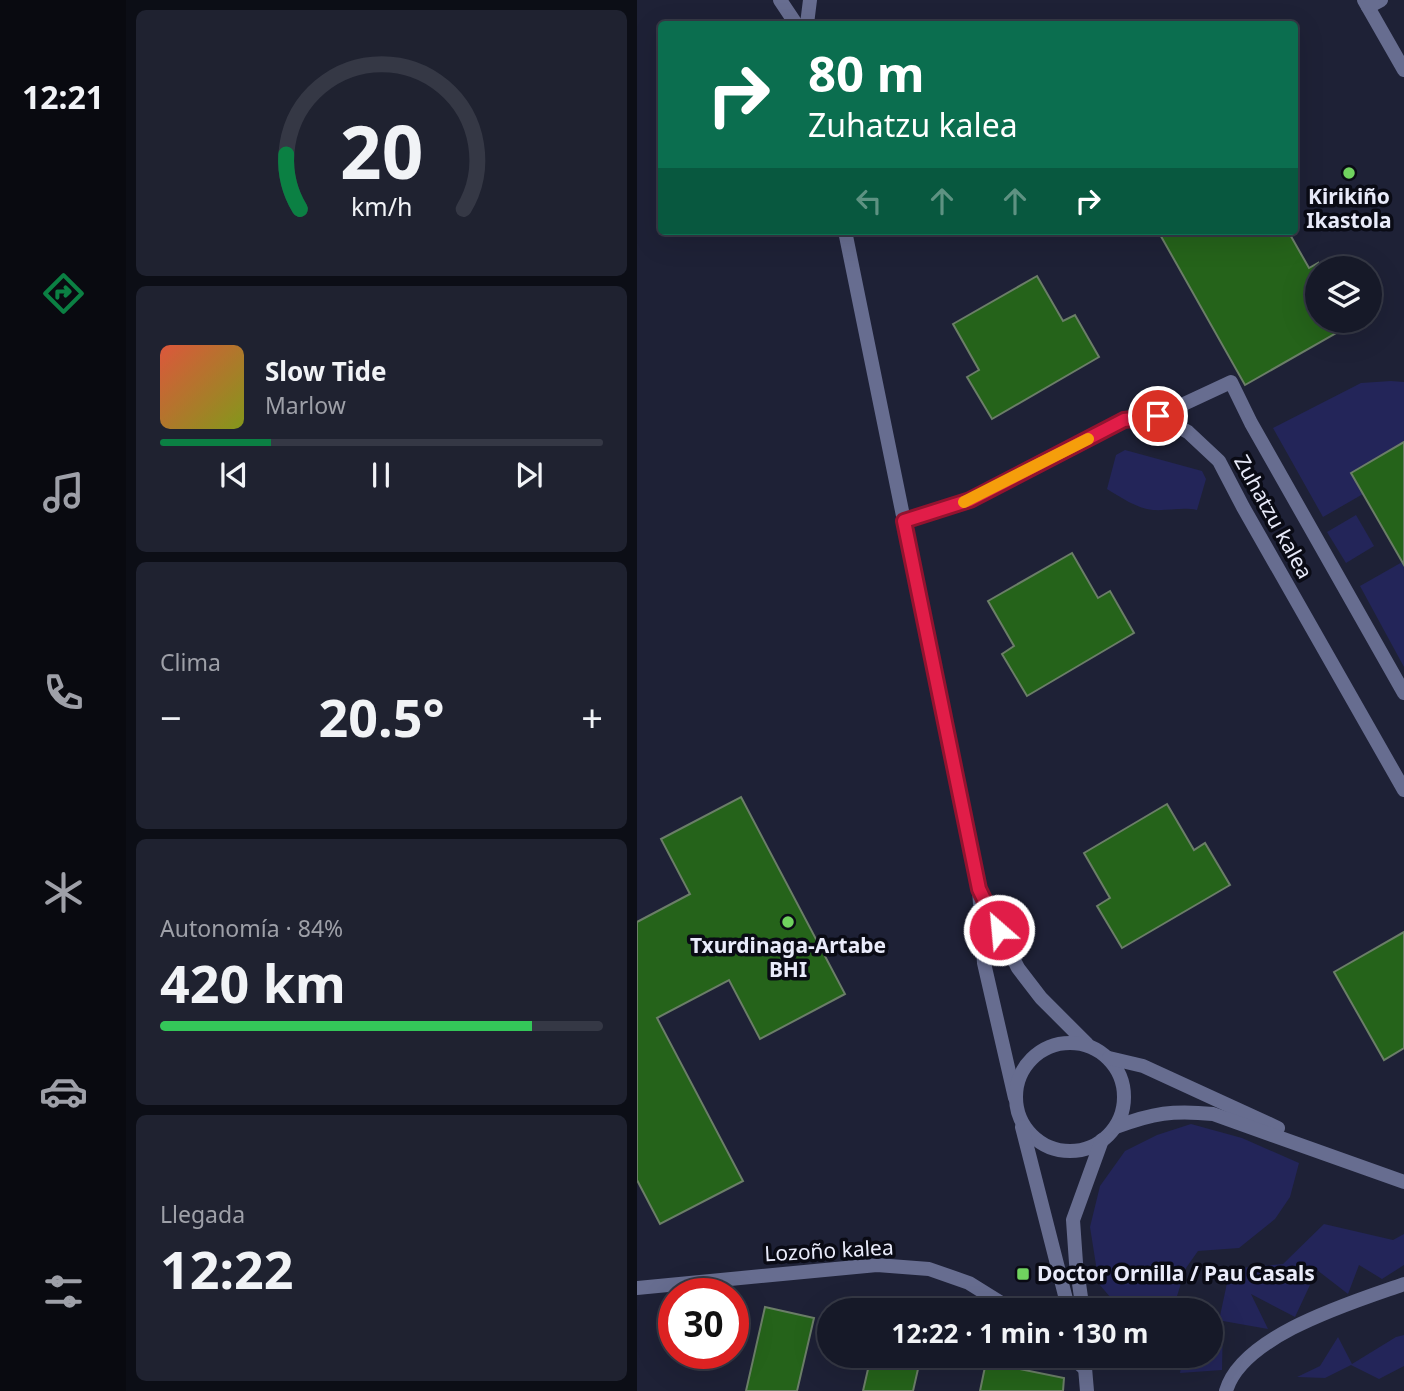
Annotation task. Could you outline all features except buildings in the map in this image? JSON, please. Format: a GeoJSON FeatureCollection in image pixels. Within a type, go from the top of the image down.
{"type":"FeatureCollection","features":[{"type":"Feature","properties":{"kind":"street"},"geometry":{"type":"LineString","coordinates":[[780,0],[794,21]]}},
{"type":"Feature","properties":{"kind":"street"},"geometry":{"type":"LineString","coordinates":[[807,21],[810,0]]}},
{"type":"Feature","properties":{"kind":"street"},"geometry":{"type":"LineString","coordinates":[[1371,2],[1404,70]]}},
{"type":"Feature","properties":{"kind":"street"},"geometry":{"type":"LineString","coordinates":[[846,235],[979,889],[984,962],[1020,1119],[1066,1298]]}},
{"type":"Feature","properties":{"kind":"street","name":"Zuhatzu kalea"},"geometry":{"type":"LineString","coordinates":[[1158,416],[1231,382],[1251,423],[1404,693]]}},
{"type":"Feature","properties":{"kind":"street"},"geometry":{"type":"LineString","coordinates":[[904,521],[970,500],[1124,420],[1158,416]]}},
{"type":"Feature","properties":{"kind":"street","name":"Zuhatzu kalea"},"geometry":{"type":"LineString","coordinates":[[1158,416],[1188,432],[1219,460],[1404,790]]}},
{"type":"Feature","properties":{"kind":"street"},"geometry":{"type":"LineString","coordinates":[[979,889],[1018,968],[1041,998],[1087,1044],[1109,1058],[1117,1068],[1125,1103],[1116,1127]]}},
{"type":"Feature","properties":{"kind":"street"},"geometry":{"type":"LineString","coordinates":[[1015,1098],[1017,1083],[1031,1058],[1057,1044],[1087,1044]]}},
{"type":"Feature","properties":{"kind":"street"},"geometry":{"type":"LineString","coordinates":[[1109,1058],[1143,1066],[1353,1162]]}},
{"type":"Feature","properties":{"kind":"street"},"geometry":{"type":"LineString","coordinates":[[1020,1119],[1034,1138],[1056,1150],[1080,1150],[1102,1140],[1116,1127],[1146,1116],[1180,1111],[1213,1114],[1404,1182]]}},
{"type":"Feature","properties":{"kind":"street"},"geometry":{"type":"LineString","coordinates":[[1081,1298],[1073,1220],[1102,1140]]}},
{"type":"Feature","properties":{"kind":"street","name":"Lozoño kalea"},"geometry":{"type":"LineString","coordinates":[[637,1288],[877,1265],[929,1269],[969,1283],[993,1298]]}},
{"type":"Feature","properties":{"kind":"street"},"geometry":{"type":"LineString","coordinates":[[1226,1391],[1244,1360],[1275,1338],[1338,1307],[1404,1284]]}},
{"type":"Feature","properties":{"kind":"street"},"geometry":{"type":"LineString","coordinates":[[1084,1368],[1087,1391]]}},
{"type":"Feature","properties":{"kind":"shaded area"},"geometry":{"type":"Polygon","coordinates":[[[1404,382],[1404,442],[1351,473],[1363,494],[1323,517],[1273,428],[1361,383],[1404,382]]]}},
{"type":"Feature","properties":{"kind":"shaded area"},"geometry":{"type":"Polygon","coordinates":[[[1125,450],[1202,471],[1206,479],[1197,510],[1147,509],[1107,489],[1116,455],[1125,450]]]}},
{"type":"Feature","properties":{"kind":"shaded area"},"geometry":{"type":"Polygon","coordinates":[[[1356,515],[1374,546],[1346,563],[1327,532],[1356,515]]]}},
{"type":"Feature","properties":{"kind":"shaded area"},"geometry":{"type":"Polygon","coordinates":[[[1404,561],[1404,667],[1360,586],[1404,561]]]}},
{"type":"Feature","properties":{"kind":"shaded area"},"geometry":{"type":"Polygon","coordinates":[[[1191,1124],[1242,1138],[1299,1163],[1290,1197],[1275,1219],[1239,1248],[1198,1251],[1186,1268],[1177,1296],[1111,1298],[1099,1284],[1090,1227],[1100,1186],[1125,1151],[1157,1135],[1191,1124]]]}},
{"type":"Feature","properties":{"kind":"shaded area"},"geometry":{"type":"Polygon","coordinates":[[[1324,1224],[1393,1240],[1404,1234],[1404,1265],[1382,1279],[1359,1265],[1348,1294],[1317,1270],[1295,1317],[1251,1294],[1268,1329],[1223,1321],[1223,1302],[1230,1269],[1283,1264],[1324,1224]]]}},
{"type":"Feature","properties":{"kind":"shaded area"},"geometry":{"type":"Polygon","coordinates":[[[1404,1335],[1404,1366],[1379,1379],[1351,1365],[1325,1378],[1297,1377],[1320,1366],[1338,1337],[1352,1364],[1396,1337],[1404,1335]]]}},
{"type":"Feature","properties":{"kind":"shaded area"},"geometry":{"type":"Polygon","coordinates":[[[1181,1368],[1222,1368],[1222,1370],[1180,1373],[1181,1368]]]}},
{"type":"Feature","properties":{"kind":"slow traffic"},"geometry":{"type":"LineString","coordinates":[[964,502],[1088,439]]}},
{"type":"Feature","properties":{"kind":"place","name":"Kirikiño Ikastola"},"geometry":{"type":"Point","coordinates":[1349,173]}},
{"type":"Feature","properties":{"kind":"place","name":"Txurdinaga-Artabe BHI"},"geometry":{"type":"Point","coordinates":[788,922]}},
{"type":"Feature","properties":{"kind":"place","name":"Doctor Ornilla / Pau Casals"},"geometry":{"type":"Point","coordinates":[1023,1274]}},
{"type":"Feature","properties":{"kind":"route"},"geometry":{"type":"LineString","coordinates":[[999,930],[979,889],[904,521],[970,500],[1124,420],[1158,416]]}}]}
